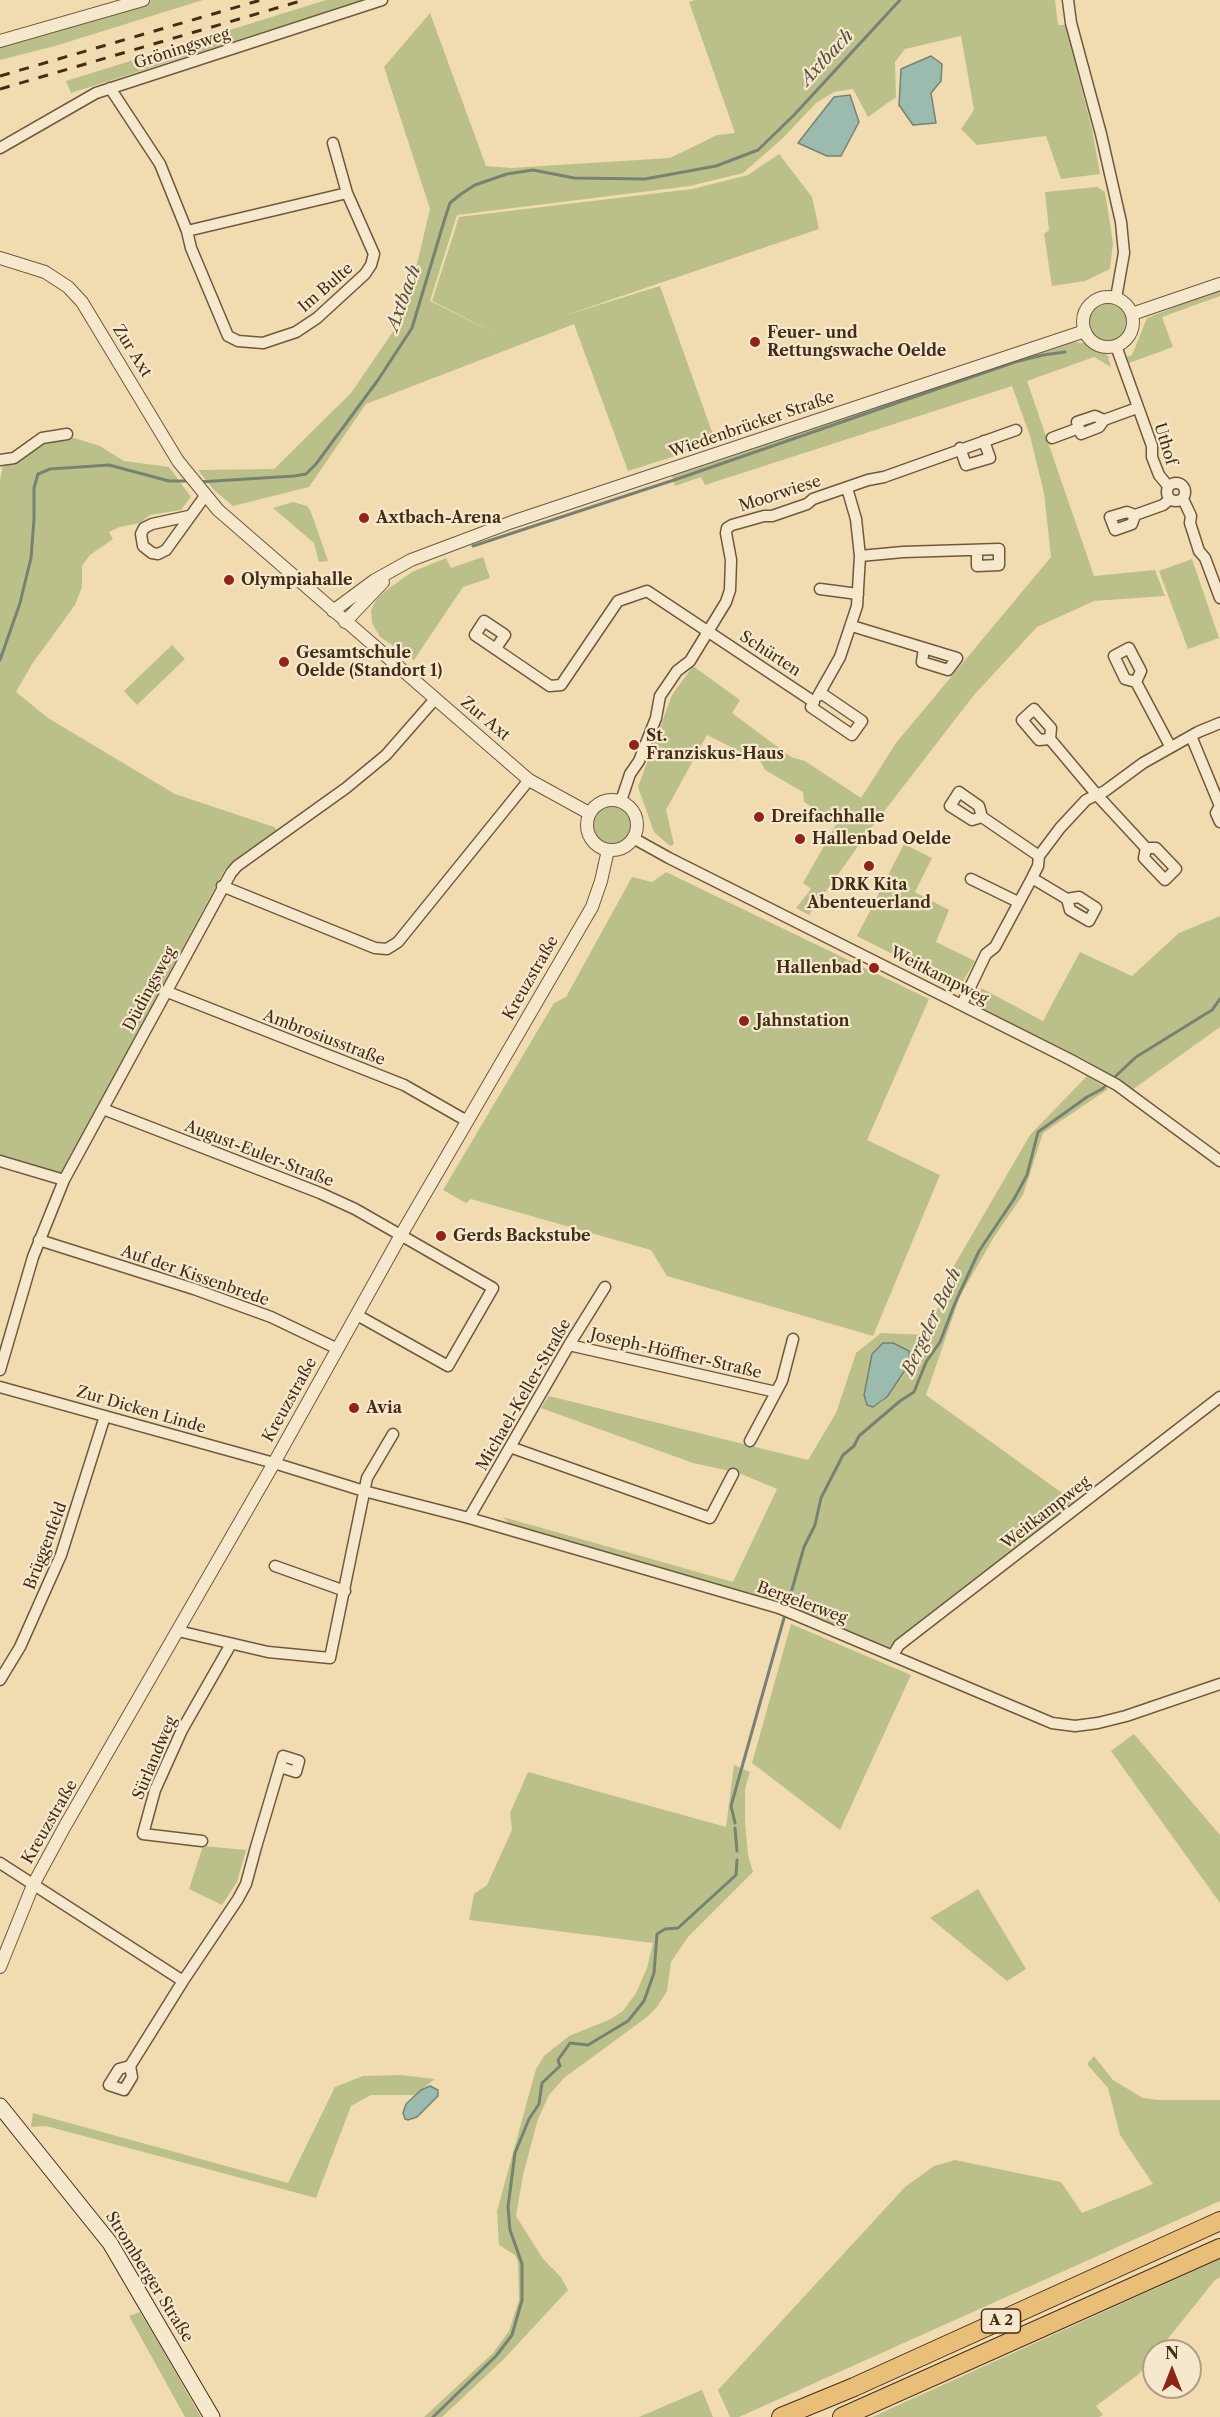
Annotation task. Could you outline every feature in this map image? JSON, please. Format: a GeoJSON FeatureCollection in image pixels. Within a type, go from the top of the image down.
{"type":"FeatureCollection","features":[{"type":"Feature","properties":{"kind":"highway","name":"A 2"},"geometry":{"type":"LineString","coordinates":[[781,2417],[854,2387],[1220,2221]]}},
{"type":"Feature","properties":{"kind":"highway","name":"A 2"},"geometry":{"type":"LineString","coordinates":[[842,2417],[1220,2248]]}},
{"type":"Feature","properties":{"kind":"main road","name":"Stromberger Straße"},"geometry":{"type":"LineString","coordinates":[[0,2106],[110,2243],[212,2417]]}},
{"type":"Feature","properties":{"kind":"street"},"geometry":{"type":"LineString","coordinates":[[0,41],[143,0]]}},
{"type":"Feature","properties":{"kind":"street","name":"Gröningsweg"},"geometry":{"type":"LineString","coordinates":[[0,148],[96,93],[382,0]]}},
{"type":"Feature","properties":{"kind":"street"},"geometry":{"type":"LineString","coordinates":[[1068,0],[1071,23],[1101,134],[1121,222],[1124,253],[1116,298]]}},
{"type":"Feature","properties":{"kind":"street","name":"Im Bulte"},"geometry":{"type":"LineString","coordinates":[[110,88],[160,164],[187,231],[191,248],[228,336],[238,341],[263,343],[296,332],[317,318],[365,274],[371,265],[374,254],[347,193],[333,142]]}},
{"type":"Feature","properties":{"kind":"street"},"geometry":{"type":"LineString","coordinates":[[187,231],[347,193]]}},
{"type":"Feature","properties":{"kind":"street","name":"Zur Axt"},"geometry":{"type":"LineString","coordinates":[[0,258],[45,272],[68,287],[82,302],[184,469],[201,492],[228,520],[529,780],[589,813]]}},
{"type":"Feature","properties":{"kind":"street"},"geometry":{"type":"LineString","coordinates":[[1132,314],[1220,284]]}},
{"type":"Feature","properties":{"kind":"street"},"geometry":{"type":"LineString","coordinates":[[1105,297],[1116,298],[1127,306],[1132,314],[1131,333],[1126,340],[1116,346],[1106,347],[1095,344],[1085,331],[1084,317],[1088,307],[1105,297]]}},
{"type":"Feature","properties":{"kind":"street","name":"Wiedenbrücker Straße"},"geometry":{"type":"LineString","coordinates":[[333,611],[375,580],[411,560],[512,522],[1085,331]]}},
{"type":"Feature","properties":{"kind":"street","name":"Uthof"},"geometry":{"type":"LineString","coordinates":[[1116,346],[1152,446],[1152,457],[1159,476],[1168,486]]}},
{"type":"Feature","properties":{"kind":"street","name":"Uthof"},"geometry":{"type":"LineString","coordinates":[[1052,438],[1079,429],[1077,422],[1095,416],[1104,420],[1137,408]]}},
{"type":"Feature","properties":{"kind":"street","name":"Moorwiese"},"geometry":{"type":"LineString","coordinates":[[621,801],[630,774],[639,761],[656,718],[660,696],[677,671],[690,661],[726,602],[730,590],[731,560],[727,528],[798,507],[813,499],[1016,430]]}},
{"type":"Feature","properties":{"kind":"street"},"geometry":{"type":"LineString","coordinates":[[0,460],[14,458],[42,438],[67,434]]}},
{"type":"Feature","properties":{"kind":"street"},"geometry":{"type":"LineString","coordinates":[[960,448],[966,465],[990,458],[984,441]]}},
{"type":"Feature","properties":{"kind":"street"},"geometry":{"type":"LineString","coordinates":[[1170,499],[1168,486],[1176,482],[1184,486],[1183,499],[1191,516],[1190,524],[1199,551],[1205,558],[1220,598]]}},
{"type":"Feature","properties":{"kind":"street","name":"Schürten"},"geometry":{"type":"LineString","coordinates":[[496,648],[550,686],[561,685],[618,601],[648,591],[709,632],[818,697],[840,657],[852,626],[858,594],[860,556],[856,519],[847,488]]}},
{"type":"Feature","properties":{"kind":"street"},"geometry":{"type":"LineString","coordinates":[[189,516],[152,524],[144,528],[141,534],[143,546],[152,553],[158,554],[166,550],[189,516],[201,492]]}},
{"type":"Feature","properties":{"kind":"street"},"geometry":{"type":"LineString","coordinates":[[1170,499],[1179,501],[1183,499]]}},
{"type":"Feature","properties":{"kind":"street"},"geometry":{"type":"LineString","coordinates":[[1135,515],[1163,505],[1170,499]]}},
{"type":"Feature","properties":{"kind":"street"},"geometry":{"type":"LineString","coordinates":[[860,556],[977,550]]}},
{"type":"Feature","properties":{"kind":"street","name":"Wiedenbrücker Straße"},"geometry":{"type":"LineString","coordinates":[[345,622],[379,585],[431,554]]}},
{"type":"Feature","properties":{"kind":"street"},"geometry":{"type":"LineString","coordinates":[[819,589],[858,594]]}},
{"type":"Feature","properties":{"kind":"street"},"geometry":{"type":"LineString","coordinates":[[852,626],[924,648]]}},
{"type":"Feature","properties":{"kind":"street"},"geometry":{"type":"LineString","coordinates":[[1136,682],[1170,746]]}},
{"type":"Feature","properties":{"kind":"street","name":"Düdingsweg"},"geometry":{"type":"LineString","coordinates":[[0,1370],[39,1240],[64,1180],[222,886],[237,866],[346,788],[386,755],[435,699]]}},
{"type":"Feature","properties":{"kind":"street"},"geometry":{"type":"LineString","coordinates":[[962,1004],[986,954],[995,947],[1032,878],[1038,866],[1039,856],[1060,828],[1086,800],[1170,746],[1220,723]]}},
{"type":"Feature","properties":{"kind":"street"},"geometry":{"type":"LineString","coordinates":[[1191,736],[1220,806],[1216,813],[1220,822]]}},
{"type":"Feature","properties":{"kind":"street"},"geometry":{"type":"LineString","coordinates":[[1050,739],[1146,848]]}},
{"type":"Feature","properties":{"kind":"street"},"geometry":{"type":"LineString","coordinates":[[222,886],[375,948],[387,949],[398,942],[529,780]]}},
{"type":"Feature","properties":{"kind":"street"},"geometry":{"type":"LineString","coordinates":[[606,800],[621,801],[634,813],[637,821],[633,838],[622,848],[608,850],[596,845],[588,834],[586,827],[589,813],[606,800]]}},
{"type":"Feature","properties":{"kind":"street"},"geometry":{"type":"LineString","coordinates":[[982,817],[1039,856]]}},
{"type":"Feature","properties":{"kind":"street","name":"Weitkampweg"},"geometry":{"type":"LineString","coordinates":[[633,838],[1117,1085],[1220,1161]]}},
{"type":"Feature","properties":{"kind":"street","name":"Kreuzstraße"},"geometry":{"type":"LineString","coordinates":[[0,1967],[33,1885],[274,1463],[401,1235],[592,907],[608,850]]}},
{"type":"Feature","properties":{"kind":"street"},"geometry":{"type":"LineString","coordinates":[[1032,878],[1067,899]]}},
{"type":"Feature","properties":{"kind":"street"},"geometry":{"type":"LineString","coordinates":[[971,879],[1018,902]]}},
{"type":"Feature","properties":{"kind":"street","name":"Ambrosiusstraße"},"geometry":{"type":"LineString","coordinates":[[165,992],[404,1085],[467,1121]]}},
{"type":"Feature","properties":{"kind":"street","name":"August-Euler-Straße"},"geometry":{"type":"LineString","coordinates":[[103,1109],[355,1209],[493,1288],[448,1366],[357,1315]]}},
{"type":"Feature","properties":{"kind":"street"},"geometry":{"type":"LineString","coordinates":[[0,1161],[64,1180]]}},
{"type":"Feature","properties":{"kind":"street","name":"Auf der Kissenbrede"},"geometry":{"type":"LineString","coordinates":[[39,1240],[194,1289],[260,1313],[338,1349]]}},
{"type":"Feature","properties":{"kind":"street","name":"Michael-Keller-Straße"},"geometry":{"type":"LineString","coordinates":[[469,1518],[605,1287]]}},
{"type":"Feature","properties":{"kind":"street","name":"Joseph-Höffner-Straße"},"geometry":{"type":"LineString","coordinates":[[750,1441],[782,1381],[793,1339]]}},
{"type":"Feature","properties":{"kind":"street","name":"Joseph-Höffner-Straße"},"geometry":{"type":"LineString","coordinates":[[569,1345],[776,1392]]}},
{"type":"Feature","properties":{"kind":"street","name":"Zur Dicken Linde"},"geometry":{"type":"LineString","coordinates":[[0,1387],[274,1463]]}},
{"type":"Feature","properties":{"kind":"street","name":"Weitkampweg"},"geometry":{"type":"LineString","coordinates":[[893,1655],[899,1645],[1220,1398]]}},
{"type":"Feature","properties":{"kind":"street","name":"Brüggenfeld"},"geometry":{"type":"LineString","coordinates":[[0,1680],[20,1647],[61,1555],[105,1416]]}},
{"type":"Feature","properties":{"kind":"street"},"geometry":{"type":"LineString","coordinates":[[177,1631],[268,1652],[330,1658],[364,1491],[368,1479],[393,1434]]}},
{"type":"Feature","properties":{"kind":"street"},"geometry":{"type":"LineString","coordinates":[[510,1447],[710,1518],[733,1474]]}},
{"type":"Feature","properties":{"kind":"street","name":"Bergelerweg"},"geometry":{"type":"LineString","coordinates":[[274,1463],[364,1491],[469,1518],[779,1608],[1052,1723],[1075,1726],[1098,1723],[1126,1716],[1220,1684]]}},
{"type":"Feature","properties":{"kind":"street"},"geometry":{"type":"LineString","coordinates":[[275,1566],[345,1591]]}},
{"type":"Feature","properties":{"kind":"street","name":"Sürlandweg"},"geometry":{"type":"LineString","coordinates":[[202,1841],[143,1834],[155,1790],[182,1730],[231,1644]]}},
{"type":"Feature","properties":{"kind":"street"},"geometry":{"type":"LineString","coordinates":[[129,2066],[246,1884],[280,1767]]}},
{"type":"Feature","properties":{"kind":"street"},"geometry":{"type":"LineString","coordinates":[[0,1863],[183,1981]]}},
{"type":"Feature","properties":{"kind":"green space"},"geometry":{"type":"Polygon","coordinates":[[[150,0],[203,0],[55,46],[0,60],[0,45],[150,0]]]}},
{"type":"Feature","properties":{"kind":"green space"},"geometry":{"type":"Polygon","coordinates":[[[326,0],[363,0],[71,93],[66,81],[326,0]]]}},
{"type":"Feature","properties":{"kind":"green space"},"geometry":{"type":"Polygon","coordinates":[[[695,0],[1055,0],[1058,25],[1065,25],[1092,129],[1100,174],[1061,179],[1046,136],[977,145],[961,129],[974,110],[961,36],[905,49],[895,62],[896,97],[868,117],[853,89],[834,92],[816,103],[783,138],[743,173],[690,186],[457,215],[430,301],[503,337],[432,301],[459,217],[692,189],[748,175],[779,154],[812,197],[819,229],[563,316],[660,286],[716,443],[628,471],[574,324],[366,404],[309,487],[233,506],[214,490],[198,470],[274,469],[351,393],[405,314],[430,209],[384,67],[430,13],[486,166],[511,168],[670,158],[717,135],[735,133],[689,2],[695,0]]]}},
{"type":"Feature","properties":{"kind":"green space"},"geometry":{"type":"Polygon","coordinates":[[[1097,187],[1105,192],[1113,243],[1110,269],[1085,281],[1052,286],[1044,234],[1049,230],[1045,192],[1097,187]]]}},
{"type":"Feature","properties":{"kind":"green space"},"geometry":{"type":"Polygon","coordinates":[[[1220,289],[1220,296],[1162,317],[1173,347],[1129,363],[1127,357],[1132,355],[1147,318],[1220,289]]]}},
{"type":"Feature","properties":{"kind":"green space"},"geometry":{"type":"Polygon","coordinates":[[[1108,304],[1122,309],[1127,323],[1122,337],[1108,342],[1094,337],[1089,323],[1094,309],[1108,304]]]}},
{"type":"Feature","properties":{"kind":"green space"},"geometry":{"type":"Polygon","coordinates":[[[1073,342],[1084,343],[1104,352],[1110,358],[1108,358],[1111,367],[1094,357],[1027,381],[1094,576],[1155,570],[1165,596],[1094,601],[1037,627],[974,695],[872,827],[809,915],[796,908],[811,889],[803,883],[837,823],[804,802],[803,792],[765,770],[761,762],[707,735],[666,810],[674,844],[670,846],[654,832],[638,787],[672,695],[693,666],[740,700],[732,713],[791,757],[805,761],[861,798],[896,743],[1051,557],[1044,493],[1030,436],[1012,386],[705,485],[701,477],[675,486],[672,476],[675,473],[1073,342]]]}},
{"type":"Feature","properties":{"kind":"green space"},"geometry":{"type":"Polygon","coordinates":[[[68,436],[100,446],[124,461],[169,467],[191,497],[181,510],[150,515],[140,523],[109,532],[113,539],[90,555],[82,566],[82,587],[75,605],[32,664],[16,692],[48,718],[175,794],[274,827],[277,830],[225,869],[61,1175],[0,1156],[0,481],[3,464],[42,442],[68,436]]]}},
{"type":"Feature","properties":{"kind":"green space"},"geometry":{"type":"Polygon","coordinates":[[[293,502],[307,506],[311,512],[328,561],[319,562],[314,543],[273,508],[293,502]]]}},
{"type":"Feature","properties":{"kind":"green space"},"geometry":{"type":"Polygon","coordinates":[[[483,557],[490,578],[463,587],[414,660],[380,637],[372,623],[371,610],[376,600],[385,591],[412,572],[446,558],[451,568],[483,557]]]}},
{"type":"Feature","properties":{"kind":"green space"},"geometry":{"type":"Polygon","coordinates":[[[1192,559],[1219,638],[1188,649],[1159,571],[1192,559]]]}},
{"type":"Feature","properties":{"kind":"green space"},"geometry":{"type":"Polygon","coordinates":[[[172,645],[185,659],[137,705],[124,691],[172,645]]]}},
{"type":"Feature","properties":{"kind":"green space"},"geometry":{"type":"Polygon","coordinates":[[[611,805],[625,811],[631,825],[625,839],[611,845],[597,839],[591,825],[597,811],[611,805]]]}},
{"type":"Feature","properties":{"kind":"green space"},"geometry":{"type":"Polygon","coordinates":[[[904,844],[932,858],[915,892],[949,910],[936,942],[975,961],[959,988],[857,936],[904,844]]]}},
{"type":"Feature","properties":{"kind":"green space"},"geometry":{"type":"Polygon","coordinates":[[[666,872],[929,999],[867,1140],[940,1175],[873,1336],[667,1276],[651,1250],[471,1199],[466,1203],[443,1190],[554,1003],[566,997],[632,877],[652,882],[666,872]]]}},
{"type":"Feature","properties":{"kind":"green space"},"geometry":{"type":"Polygon","coordinates":[[[1220,916],[1220,1027],[1132,1090],[1088,1061],[979,1008],[978,998],[981,988],[1043,1021],[1080,952],[1132,976],[1179,933],[1220,916]]]}},
{"type":"Feature","properties":{"kind":"green space"},"geometry":{"type":"Polygon","coordinates":[[[1087,1076],[1108,1089],[1043,1133],[1023,1195],[994,1237],[960,1296],[926,1395],[1076,1503],[889,1648],[781,1602],[512,1526],[503,1517],[733,1582],[777,1489],[739,1473],[693,1463],[541,1408],[549,1396],[808,1460],[836,1413],[856,1353],[881,1333],[928,1335],[951,1271],[1030,1135],[1087,1076]],[[883,1343],[872,1354],[868,1378],[880,1404],[905,1373],[883,1343]]]}},
{"type":"Feature","properties":{"kind":"green space"},"geometry":{"type":"Polygon","coordinates":[[[791,1624],[911,1675],[840,1830],[752,1763],[791,1624]]]}},
{"type":"Feature","properties":{"kind":"green space"},"geometry":{"type":"Polygon","coordinates":[[[1134,1734],[1220,1835],[1220,1903],[1111,1751],[1134,1734]]]}},
{"type":"Feature","properties":{"kind":"green space"},"geometry":{"type":"Polygon","coordinates":[[[734,1765],[750,1772],[745,1789],[745,1822],[748,1855],[753,1872],[688,1937],[671,1962],[667,1991],[657,2007],[647,2017],[564,2078],[549,2095],[538,2119],[523,2175],[516,2216],[543,2259],[561,2277],[568,2290],[503,2360],[442,2417],[424,2417],[493,2353],[509,2331],[519,2300],[518,2262],[515,2255],[499,2245],[497,2211],[536,2069],[544,2056],[569,2036],[611,2019],[623,2011],[636,1993],[647,1968],[653,1943],[469,1920],[474,1894],[487,1885],[512,1830],[510,1813],[528,1772],[726,1827],[734,1765]]]}},
{"type":"Feature","properties":{"kind":"green space"},"geometry":{"type":"Polygon","coordinates":[[[203,1846],[246,1850],[237,1882],[222,1905],[189,1889],[203,1846]]]}},
{"type":"Feature","properties":{"kind":"green space"},"geometry":{"type":"Polygon","coordinates":[[[978,1889],[1026,1969],[1007,1981],[930,1918],[978,1889]]]}},
{"type":"Feature","properties":{"kind":"green space"},"geometry":{"type":"Polygon","coordinates":[[[1094,2056],[1113,2080],[1143,2098],[1220,2100],[1220,2201],[739,2417],[730,2417],[718,2390],[905,2187],[934,2166],[955,2160],[1061,2182],[1082,2213],[1153,2184],[1120,2135],[1108,2088],[1087,2064],[1094,2056]]]}},
{"type":"Feature","properties":{"kind":"green space"},"geometry":{"type":"Polygon","coordinates":[[[401,2075],[435,2079],[414,2095],[371,2095],[351,2106],[316,2198],[46,2126],[31,2127],[33,2113],[288,2183],[335,2087],[363,2076],[401,2075]]]}},
{"type":"Feature","properties":{"kind":"green space"},"geometry":{"type":"Polygon","coordinates":[[[1220,2259],[1220,2277],[1215,2280],[1168,2339],[1142,2339],[1142,2370],[1096,2406],[1103,2415],[1099,2417],[872,2417],[1220,2259]]]}},
{"type":"Feature","properties":{"kind":"green space"},"geometry":{"type":"Polygon","coordinates":[[[140,2312],[201,2417],[185,2417],[129,2316],[140,2312]]]}},
{"type":"Feature","properties":{"kind":"green space"},"geometry":{"type":"Polygon","coordinates":[[[702,2390],[713,2417],[639,2417],[702,2390]]]}},
{"type":"Feature","properties":{"kind":"shaded area"},"geometry":{"type":"Polygon","coordinates":[[[931,56],[942,64],[941,81],[931,93],[936,123],[913,125],[899,105],[901,69],[931,56]]]}},
{"type":"Feature","properties":{"kind":"shaded area"},"geometry":{"type":"Polygon","coordinates":[[[850,95],[859,122],[841,156],[827,156],[798,143],[834,97],[850,95]]]}},
{"type":"Feature","properties":{"kind":"shaded area"},"geometry":{"type":"Polygon","coordinates":[[[883,1343],[893,1343],[909,1351],[910,1363],[887,1397],[873,1407],[867,1405],[864,1395],[872,1354],[883,1343]]]}},
{"type":"Feature","properties":{"kind":"shaded area"},"geometry":{"type":"Polygon","coordinates":[[[430,2086],[438,2090],[438,2096],[417,2117],[405,2119],[403,2113],[406,2104],[421,2090],[430,2086]]]}},
{"type":"Feature","properties":{"kind":"waterway","name":"Axtbach"},"geometry":{"type":"LineString","coordinates":[[199,482],[294,476],[306,474],[316,464],[378,380],[412,328],[450,203],[461,194],[475,185],[507,174],[533,170],[574,178],[645,179],[716,166],[758,150],[794,115],[900,0]]}},
{"type":"Feature","properties":{"kind":"waterway"},"geometry":{"type":"LineString","coordinates":[[473,546],[680,478],[1015,362],[1065,352]]}},
{"type":"Feature","properties":{"kind":"waterway","name":"Axtbach"},"geometry":{"type":"LineString","coordinates":[[0,660],[20,603],[31,558],[34,488],[38,474],[50,469],[109,465],[169,481],[189,481]]}},
{"type":"Feature","properties":{"kind":"waterway","name":"Bergeler Bach"},"geometry":{"type":"LineString","coordinates":[[735,1823],[731,1806],[804,1547],[815,1525],[821,1498],[843,1455],[854,1446],[859,1436],[914,1392],[926,1362],[940,1342],[979,1251],[1014,1199],[1027,1175],[1038,1132],[1102,1089],[1136,1057],[1212,1010],[1220,999]]}},
{"type":"Feature","properties":{"kind":"waterway","name":"Bergeler Bach"},"geometry":{"type":"LineString","coordinates":[[735,1828],[737,1851]]}},
{"type":"Feature","properties":{"kind":"waterway","name":"Bergeler Bach"},"geometry":{"type":"LineString","coordinates":[[433,2417],[496,2356],[512,2335],[522,2300],[522,2264],[510,2230],[508,2207],[515,2153],[529,2119],[539,2104],[542,2083],[560,2066],[558,2060],[570,2043],[588,2045],[628,2021],[644,2001],[654,1973],[657,1934],[665,1929],[678,1928],[736,1875],[737,1860]]}},
{"type":"Feature","properties":{"kind":"railway"},"geometry":{"type":"LineString","coordinates":[[0,76],[261,0]]}},
{"type":"Feature","properties":{"kind":"railway"},"geometry":{"type":"LineString","coordinates":[[0,89],[304,0]]}},
{"type":"Feature","properties":{"kind":"place","name":"Feuer- und Rettungswache Oelde"},"geometry":{"type":"Point","coordinates":[755,342]}},
{"type":"Feature","properties":{"kind":"place","name":"Axtbach-Arena"},"geometry":{"type":"Point","coordinates":[364,518]}},
{"type":"Feature","properties":{"kind":"place","name":"Olympiahalle"},"geometry":{"type":"Point","coordinates":[229,580]}},
{"type":"Feature","properties":{"kind":"place","name":"Gesamtschule Oelde (Standort 1)"},"geometry":{"type":"Point","coordinates":[284,662]}},
{"type":"Feature","properties":{"kind":"place","name":"St. Franziskus-Haus"},"geometry":{"type":"Point","coordinates":[634,745]}},
{"type":"Feature","properties":{"kind":"place","name":"Dreifachhalle"},"geometry":{"type":"Point","coordinates":[759,817]}},
{"type":"Feature","properties":{"kind":"place","name":"Hallenbad Oelde"},"geometry":{"type":"Point","coordinates":[800,839]}},
{"type":"Feature","properties":{"kind":"place","name":"DRK Kita Abenteuerland"},"geometry":{"type":"Point","coordinates":[869,866]}},
{"type":"Feature","properties":{"kind":"place","name":"Hallenbad"},"geometry":{"type":"Point","coordinates":[874,968]}},
{"type":"Feature","properties":{"kind":"place","name":"Jahnstation"},"geometry":{"type":"Point","coordinates":[744,1021]}},
{"type":"Feature","properties":{"kind":"place","name":"Gerds Backstube"},"geometry":{"type":"Point","coordinates":[441,1236]}},
{"type":"Feature","properties":{"kind":"place","name":"Avia"},"geometry":{"type":"Point","coordinates":[354,1408]}}]}
